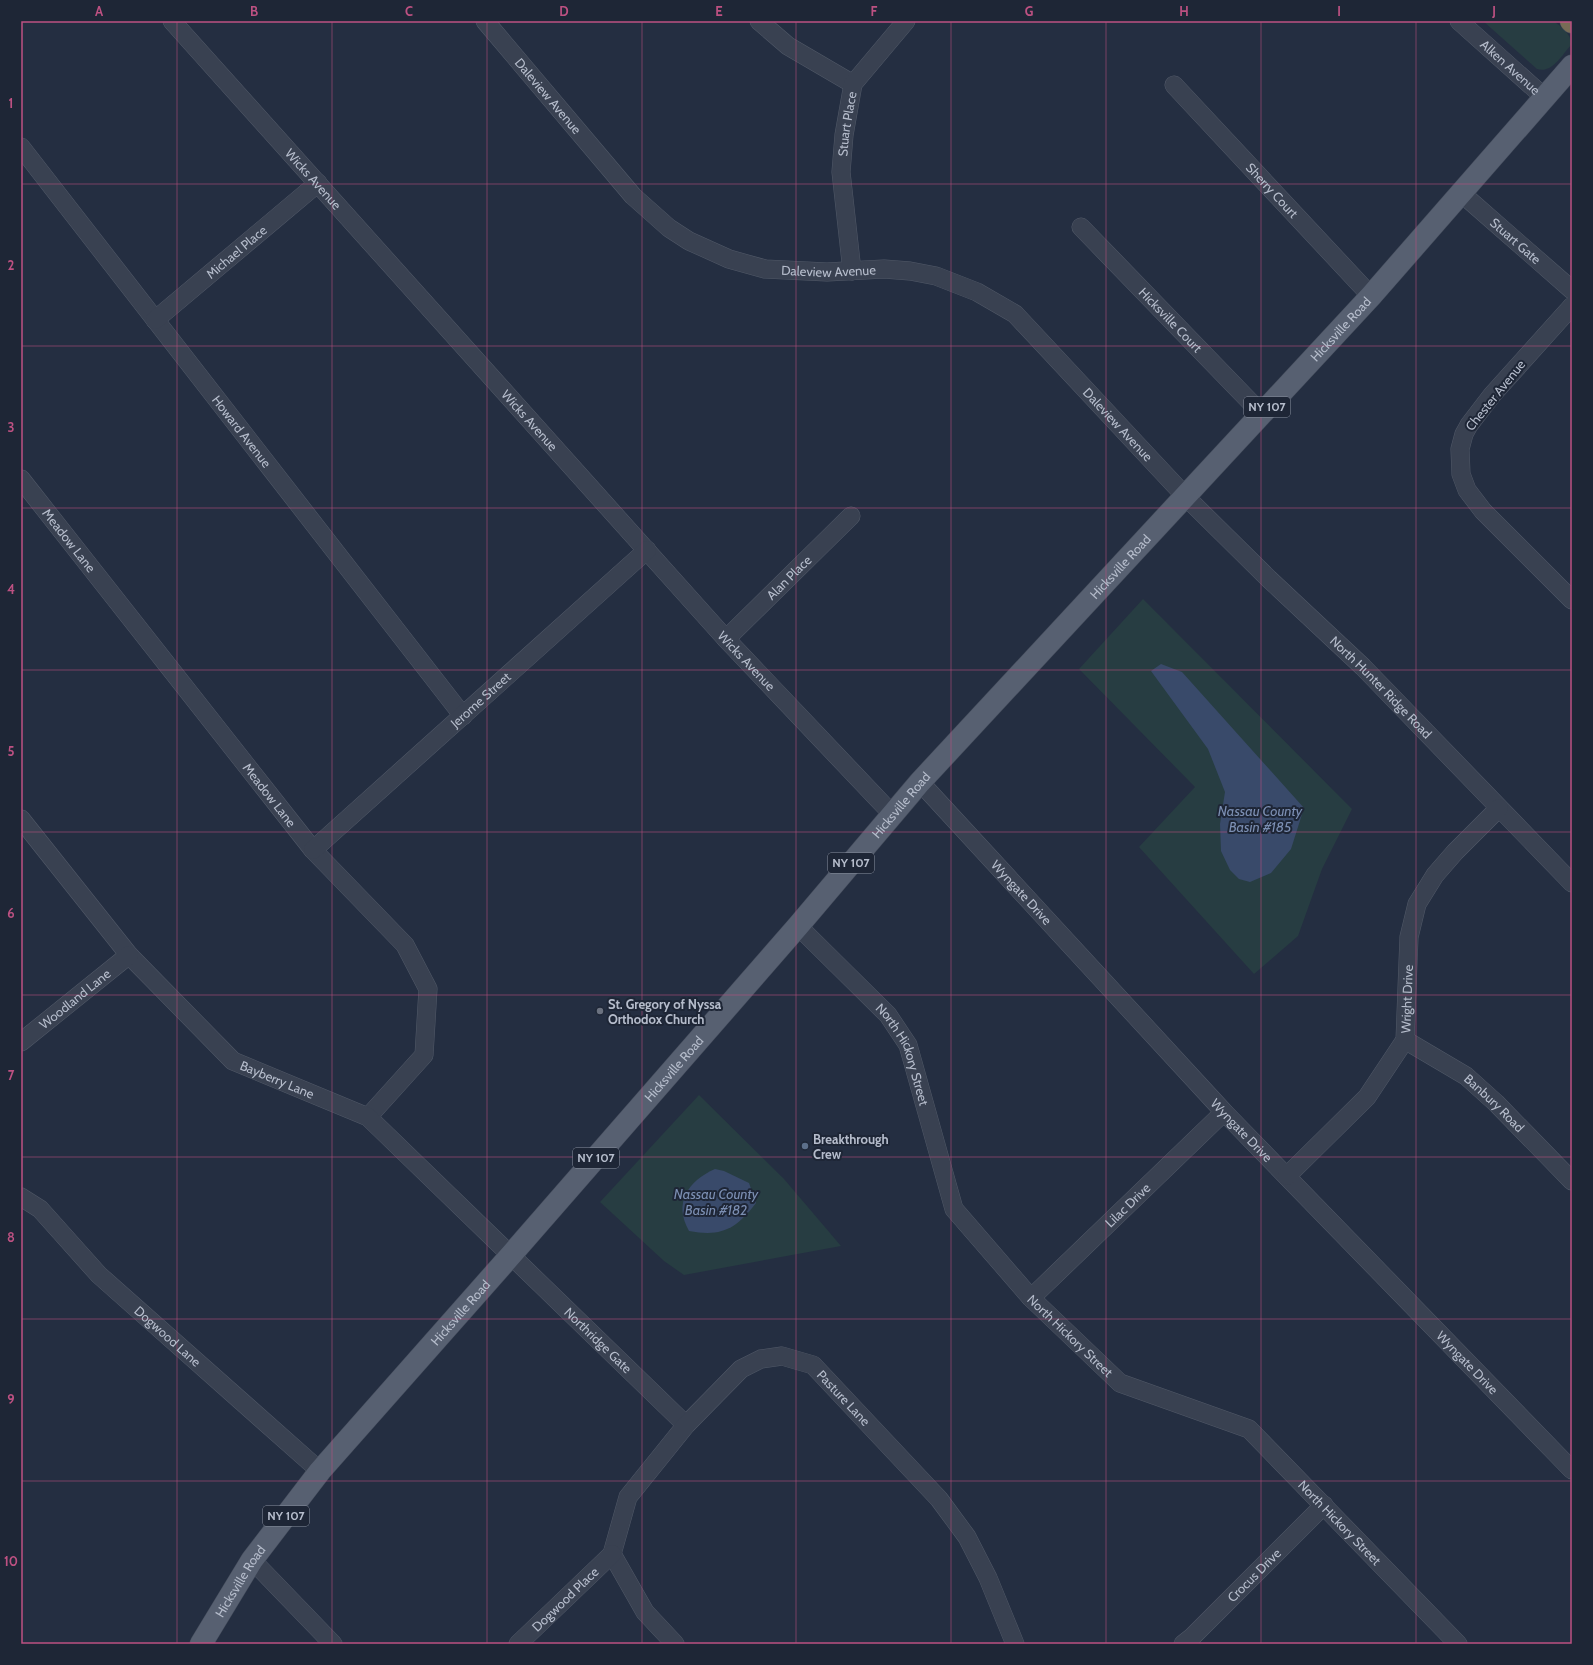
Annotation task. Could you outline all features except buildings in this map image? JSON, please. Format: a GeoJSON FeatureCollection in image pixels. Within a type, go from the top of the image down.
{"type":"FeatureCollection","features":[{"type":"Feature","properties":{"kind":"main road","name":"Hicksville Road"},"geometry":{"type":"LineString","coordinates":[[201,1644],[252,1560],[320,1471],[798,926],[920,782],[1371,296],[1460,192],[1572,66]]}},
{"type":"Feature","properties":{"kind":"street","name":"Wicks Avenue"},"geometry":{"type":"LineString","coordinates":[[172,21],[726,639],[893,815]]}},
{"type":"Feature","properties":{"kind":"street","name":"Daleview Avenue"},"geometry":{"type":"LineString","coordinates":[[485,21],[634,196],[669,228],[706,250],[748,265],[794,272],[910,271],[936,276],[978,292],[1015,314],[1185,496]]}},
{"type":"Feature","properties":{"kind":"street"},"geometry":{"type":"LineString","coordinates":[[759,21],[788,46],[853,84]]}},
{"type":"Feature","properties":{"kind":"street","name":"Stuart Place"},"geometry":{"type":"LineString","coordinates":[[852,271],[841,172],[844,135],[853,84],[906,21]]}},
{"type":"Feature","properties":{"kind":"street","name":"Alken Avenue"},"geometry":{"type":"LineString","coordinates":[[1459,21],[1544,98]]}},
{"type":"Feature","properties":{"kind":"street","name":"Sherry Court"},"geometry":{"type":"LineString","coordinates":[[1174,85],[1371,296]]}},
{"type":"Feature","properties":{"kind":"street","name":"Howard Avenue"},"geometry":{"type":"LineString","coordinates":[[21,147],[463,716]]}},
{"type":"Feature","properties":{"kind":"street","name":"Michael Place"},"geometry":{"type":"LineString","coordinates":[[155,320],[318,183]]}},
{"type":"Feature","properties":{"kind":"street","name":"Stuart Gate"},"geometry":{"type":"LineString","coordinates":[[1460,192],[1572,290]]}},
{"type":"Feature","properties":{"kind":"street","name":"Hicksville Court"},"geometry":{"type":"LineString","coordinates":[[1081,227],[1261,413]]}},
{"type":"Feature","properties":{"kind":"street","name":"Chester Avenue"},"geometry":{"type":"LineString","coordinates":[[1572,306],[1492,395],[1469,425],[1464,434],[1460,449],[1461,474],[1467,490],[1483,511],[1572,600]]}},
{"type":"Feature","properties":{"kind":"street","name":"Meadow Lane"},"geometry":{"type":"LineString","coordinates":[[21,479],[313,850],[405,945],[428,989],[424,1054],[368,1117]]}},
{"type":"Feature","properties":{"kind":"street","name":"North Hunter Ridge Road"},"geometry":{"type":"LineString","coordinates":[[1185,496],[1269,579],[1363,667],[1572,883]]}},
{"type":"Feature","properties":{"kind":"street","name":"Alan Place"},"geometry":{"type":"LineString","coordinates":[[726,639],[851,516]]}},
{"type":"Feature","properties":{"kind":"street","name":"Jerome Street"},"geometry":{"type":"LineString","coordinates":[[313,850],[647,550]]}},
{"type":"Feature","properties":{"kind":"street","name":"Wyngate Drive"},"geometry":{"type":"LineString","coordinates":[[920,782],[1224,1112],[1572,1470]]}},
{"type":"Feature","properties":{"kind":"street","name":"Wright Drive"},"geometry":{"type":"LineString","coordinates":[[1287,1176],[1367,1097],[1405,1040],[1409,937],[1417,904],[1435,875],[1455,852],[1499,808]]}},
{"type":"Feature","properties":{"kind":"street","name":"Bayberry Lane"},"geometry":{"type":"LineString","coordinates":[[21,820],[129,955],[233,1061],[368,1117],[511,1255]]}},
{"type":"Feature","properties":{"kind":"street","name":"North Hickory Street"},"geometry":{"type":"LineString","coordinates":[[798,926],[888,1015],[908,1045],[954,1209],[1031,1298],[1120,1383],[1249,1429],[1458,1644]]}},
{"type":"Feature","properties":{"kind":"street","name":"Woodland Lane"},"geometry":{"type":"LineString","coordinates":[[21,1042],[129,955]]}},
{"type":"Feature","properties":{"kind":"street","name":"Banbury Road"},"geometry":{"type":"LineString","coordinates":[[1405,1040],[1466,1076],[1496,1103],[1572,1180]]}},
{"type":"Feature","properties":{"kind":"street","name":"Lilac Drive"},"geometry":{"type":"LineString","coordinates":[[1031,1298],[1224,1112]]}},
{"type":"Feature","properties":{"kind":"street","name":"Dogwood Lane"},"geometry":{"type":"LineString","coordinates":[[21,1197],[40,1209],[99,1275],[320,1471]]}},
{"type":"Feature","properties":{"kind":"street","name":"Northridge Gate"},"geometry":{"type":"LineString","coordinates":[[511,1255],[686,1424]]}},
{"type":"Feature","properties":{"kind":"street","name":"Pasture Lane"},"geometry":{"type":"LineString","coordinates":[[612,1554],[628,1497],[686,1424],[741,1369],[761,1359],[782,1356],[813,1365],[940,1499],[967,1537],[988,1578],[1015,1644]]}},
{"type":"Feature","properties":{"kind":"street","name":"Crocus Drive"},"geometry":{"type":"LineString","coordinates":[[1182,1644],[1192,1637],[1324,1505]]}},
{"type":"Feature","properties":{"kind":"street"},"geometry":{"type":"LineString","coordinates":[[612,1554],[645,1612],[675,1644]]}},
{"type":"Feature","properties":{"kind":"street","name":"Dogwood Place"},"geometry":{"type":"LineString","coordinates":[[518,1644],[612,1554]]}},
{"type":"Feature","properties":{"kind":"street"},"geometry":{"type":"LineString","coordinates":[[252,1560],[333,1644]]}},
{"type":"Feature","properties":{"kind":"green space"},"geometry":{"type":"Polygon","coordinates":[[[1483,21],[1554,21],[1568,34],[1571,45],[1552,66],[1542,70],[1537,69],[1483,21]]]}},
{"type":"Feature","properties":{"kind":"green space"},"geometry":{"type":"Polygon","coordinates":[[[1143,599],[1352,809],[1322,869],[1298,936],[1254,974],[1139,847],[1195,787],[1079,669],[1143,599]]]}},
{"type":"Feature","properties":{"kind":"green space"},"geometry":{"type":"Polygon","coordinates":[[[699,1095],[784,1179],[841,1246],[684,1275],[664,1261],[600,1202],[699,1095]]]}},
{"type":"Feature","properties":{"kind":"water","name":"Nassau County Basin #185"},"geometry":{"type":"Polygon","coordinates":[[[1161,664],[1182,672],[1304,808],[1291,849],[1271,873],[1250,882],[1239,879],[1230,870],[1221,851],[1220,824],[1225,792],[1208,749],[1151,671],[1161,664]]]}},
{"type":"Feature","properties":{"kind":"water","name":"Nassau County Basin #182"},"geometry":{"type":"Polygon","coordinates":[[[715,1169],[724,1171],[749,1183],[756,1203],[742,1219],[727,1229],[711,1233],[689,1231],[684,1221],[683,1211],[683,1202],[686,1194],[697,1180],[715,1169]]]}},
{"type":"Feature","properties":{"kind":"place","name":"St. Gregory of Nyssa Orthodox Church"},"geometry":{"type":"Point","coordinates":[600,1011]}},
{"type":"Feature","properties":{"kind":"place","name":"Breakthrough Crew"},"geometry":{"type":"Point","coordinates":[805,1146]}}]}
